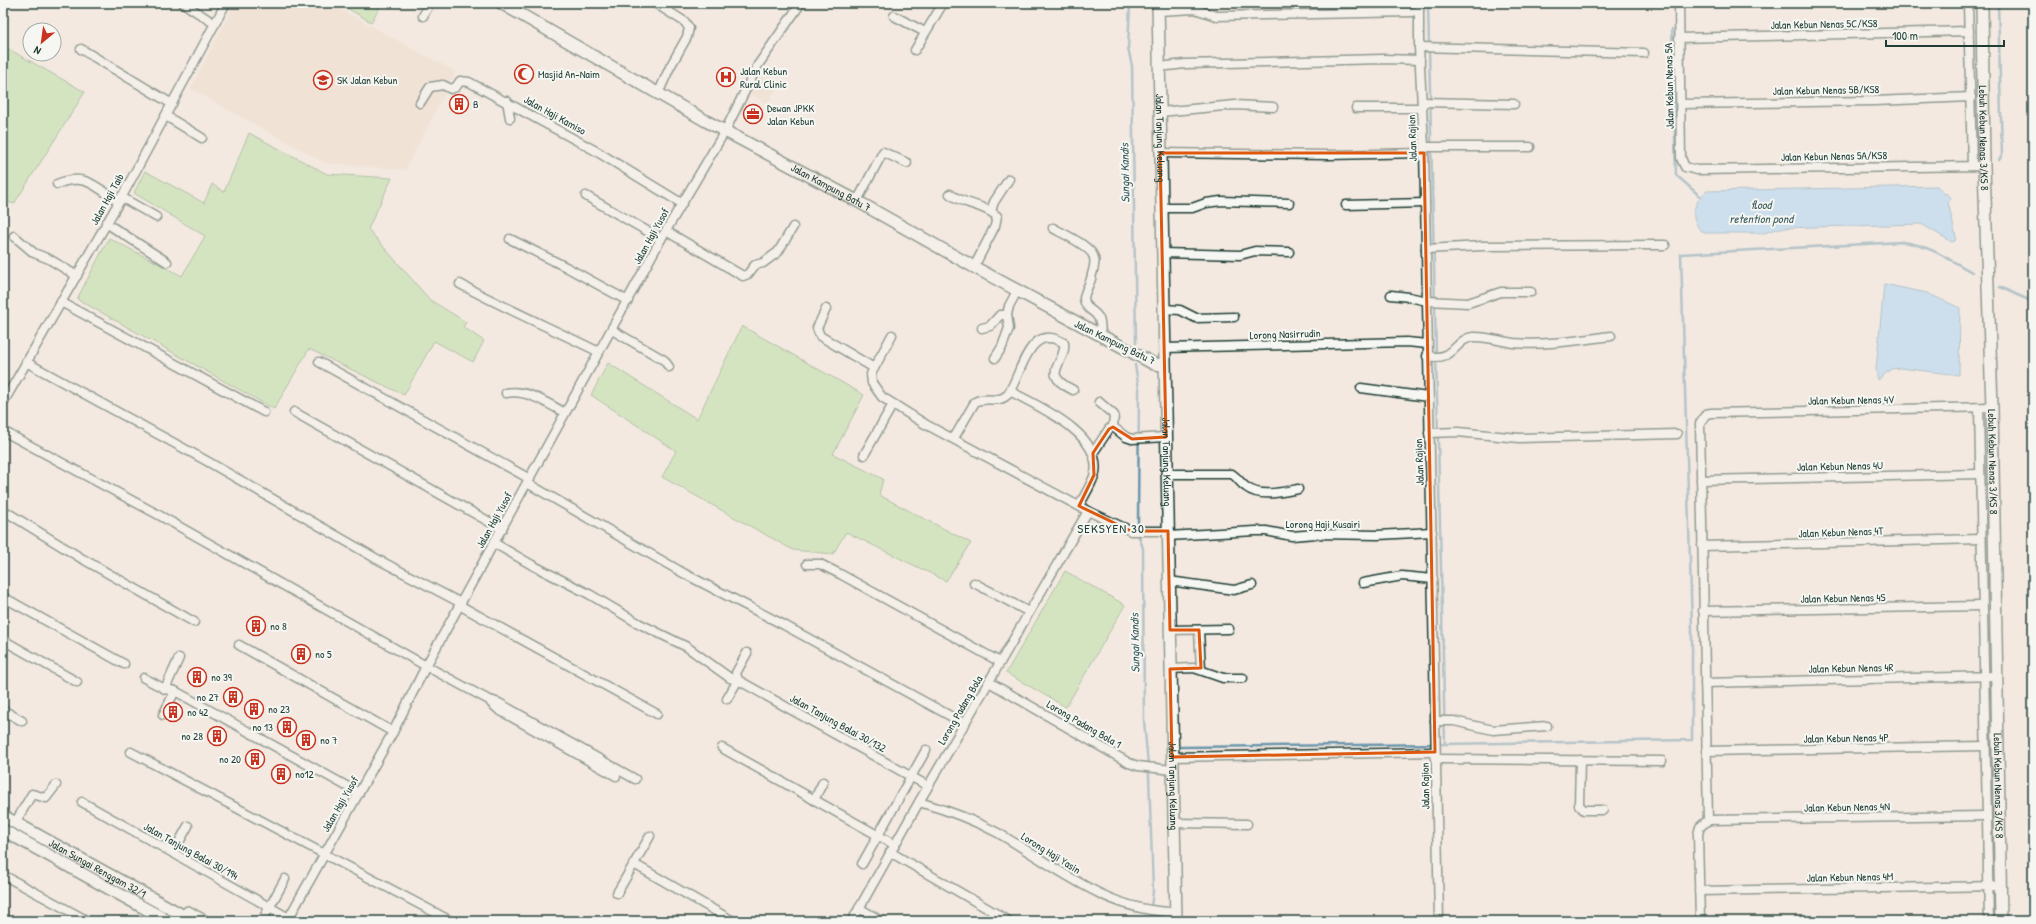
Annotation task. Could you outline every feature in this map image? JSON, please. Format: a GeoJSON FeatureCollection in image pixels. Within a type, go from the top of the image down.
{"type":"FeatureCollection","features":[{"type":"Feature","properties":{"kind":"street"},"geometry":{"type":"LineString","coordinates":[[183,3],[215,24]]}},
{"type":"Feature","properties":{"kind":"street","name":"Jalan Haji Taib"},"geometry":{"type":"LineString","coordinates":[[4,398],[77,276],[166,116],[226,3]]}},
{"type":"Feature","properties":{"kind":"street"},"geometry":{"type":"LineString","coordinates":[[423,16],[430,3]]}},
{"type":"Feature","properties":{"kind":"street"},"geometry":{"type":"LineString","coordinates":[[655,3],[685,22],[689,28],[688,37],[670,67],[658,94]]}},
{"type":"Feature","properties":{"kind":"street","name":"Jalan Haji Yusof"},"geometry":{"type":"LineString","coordinates":[[288,920],[393,732],[426,666],[661,239],[725,131],[758,65],[801,3]]}},
{"type":"Feature","properties":{"kind":"street"},"geometry":{"type":"LineString","coordinates":[[915,50],[942,5],[940,3]]}},
{"type":"Feature","properties":{"kind":"street","name":"Jalan Kebun Nenas 5A"},"geometry":{"type":"LineString","coordinates":[[1678,3],[1681,158],[1685,167]]}},
{"type":"Feature","properties":{"kind":"street"},"geometry":{"type":"LineString","coordinates":[[1968,3],[1970,31],[1972,166]]}},
{"type":"Feature","properties":{"kind":"street","name":"Lebuh Kebun Nenas 3/KS 8"},"geometry":{"type":"LineString","coordinates":[[1982,3],[1984,166],[1992,407],[2001,921]]}},
{"type":"Feature","properties":{"kind":"street","name":"Jalan Kampung Batu 7"},"geometry":{"type":"LineString","coordinates":[[507,4],[658,94],[725,131],[856,201],[1100,336],[1154,364],[1164,365]]}},
{"type":"Feature","properties":{"kind":"street"},"geometry":{"type":"LineString","coordinates":[[1162,9],[1195,9],[1216,16],[1402,12],[1417,8]]}},
{"type":"Feature","properties":{"kind":"street","name":"Jalan Rajion"},"geometry":{"type":"LineString","coordinates":[[1417,8],[1422,47],[1420,60],[1425,149],[1423,203],[1428,248],[1429,301],[1427,344],[1429,357],[1428,397],[1431,433],[1429,532],[1433,579],[1437,721],[1436,751],[1439,921]]}},
{"type":"Feature","properties":{"kind":"street","name":"Jalan Tanjung Keluang"},"geometry":{"type":"LineString","coordinates":[[1162,9],[1159,67],[1160,153],[1166,208],[1162,253],[1176,917]]}},
{"type":"Feature","properties":{"kind":"street"},"geometry":{"type":"LineString","coordinates":[[894,16],[925,32]]}},
{"type":"Feature","properties":{"kind":"street","name":"Jalan Kebun Nenas 5C/KS8"},"geometry":{"type":"LineString","coordinates":[[1679,38],[1970,31]]}},
{"type":"Feature","properties":{"kind":"street"},"geometry":{"type":"LineString","coordinates":[[1422,47],[1644,53]]}},
{"type":"Feature","properties":{"kind":"street"},"geometry":{"type":"LineString","coordinates":[[81,49],[172,104]]}},
{"type":"Feature","properties":{"kind":"street"},"geometry":{"type":"LineString","coordinates":[[1159,67],[1185,64],[1383,58],[1420,60]]}},
{"type":"Feature","properties":{"kind":"street","name":"Jalan Haji Kamiso"},"geometry":{"type":"LineString","coordinates":[[420,102],[430,87],[443,85],[451,89],[456,87],[460,81],[469,82],[507,101],[596,151],[682,203]]}},
{"type":"Feature","properties":{"kind":"street","name":"Jalan Kebun Nenas 5B/KS8"},"geometry":{"type":"LineString","coordinates":[[1680,104],[1971,97]]}},
{"type":"Feature","properties":{"kind":"street"},"geometry":{"type":"LineString","coordinates":[[507,101],[510,118]]}},
{"type":"Feature","properties":{"kind":"street"},"geometry":{"type":"LineString","coordinates":[[1356,108],[1422,105],[1514,104]]}},
{"type":"Feature","properties":{"kind":"street"},"geometry":{"type":"LineString","coordinates":[[1160,112],[1235,105],[1273,107]]}},
{"type":"Feature","properties":{"kind":"street"},"geometry":{"type":"LineString","coordinates":[[166,116],[202,138]]}},
{"type":"Feature","properties":{"kind":"street"},"geometry":{"type":"LineString","coordinates":[[1160,153],[1328,155],[1437,147],[1530,147]]}},
{"type":"Feature","properties":{"kind":"street"},"geometry":{"type":"LineString","coordinates":[[856,201],[883,152],[907,163]]}},
{"type":"Feature","properties":{"kind":"street","name":"Jalan Kebun Nenas 5A/KS8"},"geometry":{"type":"LineString","coordinates":[[1685,167],[1697,170],[1984,166]]}},
{"type":"Feature","properties":{"kind":"street"},"geometry":{"type":"LineString","coordinates":[[58,184],[69,178],[83,180],[156,217]]}},
{"type":"Feature","properties":{"kind":"street"},"geometry":{"type":"LineString","coordinates":[[991,211],[994,202],[1009,179]]}},
{"type":"Feature","properties":{"kind":"street"},"geometry":{"type":"LineString","coordinates":[[950,194],[956,199],[980,206],[991,211],[997,216],[995,226],[974,267]]}},
{"type":"Feature","properties":{"kind":"street"},"geometry":{"type":"LineString","coordinates":[[586,196],[661,239]]}},
{"type":"Feature","properties":{"kind":"street"},"geometry":{"type":"LineString","coordinates":[[1166,208],[1192,208],[1206,203],[1221,201],[1289,203]]}},
{"type":"Feature","properties":{"kind":"street"},"geometry":{"type":"LineString","coordinates":[[1346,206],[1423,203]]}},
{"type":"Feature","properties":{"kind":"street"},"geometry":{"type":"LineString","coordinates":[[106,223],[167,262]]}},
{"type":"Feature","properties":{"kind":"street"},"geometry":{"type":"LineString","coordinates":[[666,231],[743,276],[748,274],[755,266],[763,263],[778,252],[793,227]]}},
{"type":"Feature","properties":{"kind":"street"},"geometry":{"type":"LineString","coordinates":[[1053,228],[1090,250],[1094,257],[1095,265],[1084,299],[1086,305],[1099,316],[1102,325],[1100,336]]}},
{"type":"Feature","properties":{"kind":"street"},"geometry":{"type":"LineString","coordinates":[[14,236],[34,253],[49,259],[77,276]]}},
{"type":"Feature","properties":{"kind":"street"},"geometry":{"type":"LineString","coordinates":[[510,239],[566,267],[628,301]]}},
{"type":"Feature","properties":{"kind":"street"},"geometry":{"type":"LineString","coordinates":[[1428,248],[1665,244]]}},
{"type":"Feature","properties":{"kind":"street"},"geometry":{"type":"LineString","coordinates":[[1162,253],[1240,255],[1255,251],[1289,252]]}},
{"type":"Feature","properties":{"kind":"street"},"geometry":{"type":"LineString","coordinates":[[460,284],[509,310],[538,322],[599,352]]}},
{"type":"Feature","properties":{"kind":"street"},"geometry":{"type":"LineString","coordinates":[[995,358],[1002,348],[1009,328],[1007,315],[1009,306],[1018,291]]}},
{"type":"Feature","properties":{"kind":"street"},"geometry":{"type":"LineString","coordinates":[[1391,295],[1429,301],[1468,303],[1500,292],[1531,292]]}},
{"type":"Feature","properties":{"kind":"street"},"geometry":{"type":"LineString","coordinates":[[61,302],[264,412]]}},
{"type":"Feature","properties":{"kind":"street"},"geometry":{"type":"LineString","coordinates":[[826,309],[817,328],[820,336],[874,368]]}},
{"type":"Feature","properties":{"kind":"street"},"geometry":{"type":"LineString","coordinates":[[1163,309],[1180,310],[1196,318],[1234,317]]}},
{"type":"Feature","properties":{"kind":"street"},"geometry":{"type":"LineString","coordinates":[[982,328],[990,326],[1000,316],[1007,315]]}},
{"type":"Feature","properties":{"kind":"street"},"geometry":{"type":"LineString","coordinates":[[612,330],[664,360],[669,367]]}},
{"type":"Feature","properties":{"kind":"street"},"geometry":{"type":"LineString","coordinates":[[892,335],[871,374],[872,383],[876,391],[893,404],[1088,511]]}},
{"type":"Feature","properties":{"kind":"street"},"geometry":{"type":"LineString","coordinates":[[1429,357],[1441,357],[1452,353],[1469,338],[1480,337],[1513,343],[1560,342],[1611,336]]}},
{"type":"Feature","properties":{"kind":"street"},"geometry":{"type":"LineString","coordinates":[[954,438],[975,402],[983,400],[997,400],[1007,396],[1032,345],[1043,337],[1055,337],[1064,343],[1064,350],[1055,370],[1055,374],[1063,385],[1073,390]]}},
{"type":"Feature","properties":{"kind":"street","name":"Lorong Nasirrudin"},"geometry":{"type":"LineString","coordinates":[[1164,348],[1407,342],[1427,344]]}},
{"type":"Feature","properties":{"kind":"street"},"geometry":{"type":"LineString","coordinates":[[26,362],[205,460],[378,559],[657,714]]}},
{"type":"Feature","properties":{"kind":"street"},"geometry":{"type":"LineString","coordinates":[[319,362],[528,481],[685,574],[784,624],[965,724]]}},
{"type":"Feature","properties":{"kind":"street"},"geometry":{"type":"LineString","coordinates":[[1361,388],[1428,397]]}},
{"type":"Feature","properties":{"kind":"street"},"geometry":{"type":"LineString","coordinates":[[506,393],[516,391],[535,397],[565,413]]}},
{"type":"Feature","properties":{"kind":"street"},"geometry":{"type":"LineString","coordinates":[[1010,391],[1065,421],[1093,454]]}},
{"type":"Feature","properties":{"kind":"street"},"geometry":{"type":"LineString","coordinates":[[1099,402],[1114,415],[1113,427]]}},
{"type":"Feature","properties":{"kind":"street"},"geometry":{"type":"LineString","coordinates":[[864,455],[893,404]]}},
{"type":"Feature","properties":{"kind":"street","name":"Jalan Kebun Nenas 4V"},"geometry":{"type":"LineString","coordinates":[[1701,480],[1700,423],[1706,414],[1992,407]]}},
{"type":"Feature","properties":{"kind":"street"},"geometry":{"type":"LineString","coordinates":[[1978,408],[1985,676],[1986,816],[1989,921]]}},
{"type":"Feature","properties":{"kind":"street"},"geometry":{"type":"LineString","coordinates":[[294,412],[502,529]]}},
{"type":"Feature","properties":{"kind":"street"},"geometry":{"type":"LineString","coordinates":[[1113,427],[1126,437],[1132,439],[1166,437]]}},
{"type":"Feature","properties":{"kind":"street"},"geometry":{"type":"LineString","coordinates":[[1080,506],[1094,474],[1093,454],[1109,429],[1113,427]]}},
{"type":"Feature","properties":{"kind":"street"},"geometry":{"type":"LineString","coordinates":[[3,431],[157,514],[426,666],[487,699],[499,703],[635,779]]}},
{"type":"Feature","properties":{"kind":"street"},"geometry":{"type":"LineString","coordinates":[[1431,433],[1444,431],[1519,438],[1677,434]]}},
{"type":"Feature","properties":{"kind":"street"},"geometry":{"type":"LineString","coordinates":[[1166,474],[1232,474],[1246,487],[1270,494],[1298,489]]}},
{"type":"Feature","properties":{"kind":"street","name":"Jalan Kebun Nenas 4U"},"geometry":{"type":"LineString","coordinates":[[1701,480],[1980,474]]}},
{"type":"Feature","properties":{"kind":"street"},"geometry":{"type":"LineString","coordinates":[[1700,921],[1698,834],[1700,826],[1708,820],[1701,480]]}},
{"type":"Feature","properties":{"kind":"street"},"geometry":{"type":"LineString","coordinates":[[3,510],[81,558],[194,622]]}},
{"type":"Feature","properties":{"kind":"street","name":"Lorong Haji Kusairi"},"geometry":{"type":"LineString","coordinates":[[1088,511],[1131,531],[1168,533],[1255,531],[1272,532],[1292,536],[1316,534],[1429,532]]}},
{"type":"Feature","properties":{"kind":"street","name":"Lorong Padang Bola"},"geometry":{"type":"LineString","coordinates":[[852,921],[892,848],[1088,511]]}},
{"type":"Feature","properties":{"kind":"street","name":"Jalan Kebun Nenas 4T"},"geometry":{"type":"LineString","coordinates":[[1702,546],[1981,539]]}},
{"type":"Feature","properties":{"kind":"street","name":"Jalan Tanjung Balai 30/132"},"geometry":{"type":"LineString","coordinates":[[494,543],[532,565],[589,594],[638,623],[687,647],[730,678],[738,680],[928,786]]}},
{"type":"Feature","properties":{"kind":"street"},"geometry":{"type":"LineString","coordinates":[[807,564],[820,564],[840,574],[1000,662]]}},
{"type":"Feature","properties":{"kind":"street"},"geometry":{"type":"LineString","coordinates":[[1363,583],[1402,576],[1433,579]]}},
{"type":"Feature","properties":{"kind":"street"},"geometry":{"type":"LineString","coordinates":[[1169,581],[1234,590],[1252,584]]}},
{"type":"Feature","properties":{"kind":"street"},"geometry":{"type":"LineString","coordinates":[[974,583],[1029,612]]}},
{"type":"Feature","properties":{"kind":"street"},"geometry":{"type":"LineString","coordinates":[[3,597],[124,664]]}},
{"type":"Feature","properties":{"kind":"street","name":"Jalan Kebun Nenas 4S"},"geometry":{"type":"LineString","coordinates":[[1703,611],[1982,606]]}},
{"type":"Feature","properties":{"kind":"street"},"geometry":{"type":"LineString","coordinates":[[1170,630],[1229,629]]}},
{"type":"Feature","properties":{"kind":"street"},"geometry":{"type":"LineString","coordinates":[[1199,630],[1201,670]]}},
{"type":"Feature","properties":{"kind":"street"},"geometry":{"type":"LineString","coordinates":[[3,640],[77,682]]}},
{"type":"Feature","properties":{"kind":"street"},"geometry":{"type":"LineString","coordinates":[[239,645],[393,732]]}},
{"type":"Feature","properties":{"kind":"street"},"geometry":{"type":"LineString","coordinates":[[727,700],[738,680],[736,673],[747,653]]}},
{"type":"Feature","properties":{"kind":"street"},"geometry":{"type":"LineString","coordinates":[[165,689],[180,658]]}},
{"type":"Feature","properties":{"kind":"street"},"geometry":{"type":"LineString","coordinates":[[1170,669],[1194,668],[1223,678],[1243,678]]}},
{"type":"Feature","properties":{"kind":"street","name":"Jalan Kebun Nenas 4R"},"geometry":{"type":"LineString","coordinates":[[1705,683],[1997,676]]}},
{"type":"Feature","properties":{"kind":"street"},"geometry":{"type":"LineString","coordinates":[[144,678],[165,689],[175,691],[359,793]]}},
{"type":"Feature","properties":{"kind":"street","name":"Lorong Padang Bola 1"},"geometry":{"type":"LineString","coordinates":[[989,682],[1129,763],[1138,766],[1172,770]]}},
{"type":"Feature","properties":{"kind":"street"},"geometry":{"type":"LineString","coordinates":[[163,716],[175,691]]}},
{"type":"Feature","properties":{"kind":"street"},"geometry":{"type":"LineString","coordinates":[[487,699],[500,710],[616,776]]}},
{"type":"Feature","properties":{"kind":"street"},"geometry":{"type":"LineString","coordinates":[[3,710],[22,721]]}},
{"type":"Feature","properties":{"kind":"street"},"geometry":{"type":"LineString","coordinates":[[1437,721],[1454,721],[1493,730],[1547,726]]}},
{"type":"Feature","properties":{"kind":"street","name":"Jalan Kebun Nenas 4P"},"geometry":{"type":"LineString","coordinates":[[1706,751],[1985,746]]}},
{"type":"Feature","properties":{"kind":"street"},"geometry":{"type":"LineString","coordinates":[[722,748],[878,835],[892,848],[1009,921]]}},
{"type":"Feature","properties":{"kind":"street"},"geometry":{"type":"LineString","coordinates":[[862,864],[910,776],[926,750]]}},
{"type":"Feature","properties":{"kind":"street"},"geometry":{"type":"LineString","coordinates":[[1172,757],[1436,751],[1456,759],[1662,761]]}},
{"type":"Feature","properties":{"kind":"street"},"geometry":{"type":"LineString","coordinates":[[131,752],[451,921]]}},
{"type":"Feature","properties":{"kind":"street"},"geometry":{"type":"LineString","coordinates":[[1580,760],[1579,805],[1583,810],[1603,810]]}},
{"type":"Feature","properties":{"kind":"street"},"geometry":{"type":"LineString","coordinates":[[814,800],[823,782]]}},
{"type":"Feature","properties":{"kind":"street"},"geometry":{"type":"LineString","coordinates":[[15,823],[32,794],[46,798],[56,785]]}},
{"type":"Feature","properties":{"kind":"street","name":"Jalan Tanjung Balai 30/194"},"geometry":{"type":"LineString","coordinates":[[82,802],[288,920]]}},
{"type":"Feature","properties":{"kind":"street","name":"Lorong Haji Yasin"},"geometry":{"type":"LineString","coordinates":[[919,802],[971,819],[999,834],[1086,887],[1142,910],[1158,912],[1176,917]]}},
{"type":"Feature","properties":{"kind":"street","name":"Jalan Sungai Renggam 32/1"},"geometry":{"type":"LineString","coordinates":[[3,816],[193,921]]}},
{"type":"Feature","properties":{"kind":"street","name":"Jalan Kebun Nenas 4N"},"geometry":{"type":"LineString","coordinates":[[1708,820],[1986,816]]}},
{"type":"Feature","properties":{"kind":"street"},"geometry":{"type":"LineString","coordinates":[[1174,823],[1247,824]]}},
{"type":"Feature","properties":{"kind":"street"},"geometry":{"type":"LineString","coordinates":[[173,853],[188,826]]}},
{"type":"Feature","properties":{"kind":"street","name":"Jalan Sungai Renggam 32/1"},"geometry":{"type":"LineString","coordinates":[[3,830],[168,921]]}},
{"type":"Feature","properties":{"kind":"street"},"geometry":{"type":"LineString","coordinates":[[617,893],[650,836]]}},
{"type":"Feature","properties":{"kind":"street"},"geometry":{"type":"LineString","coordinates":[[634,864],[733,921]]}},
{"type":"Feature","properties":{"kind":"street"},"geometry":{"type":"LineString","coordinates":[[3,875],[88,921]]}},
{"type":"Feature","properties":{"kind":"street"},"geometry":{"type":"LineString","coordinates":[[262,921],[285,879]]}},
{"type":"Feature","properties":{"kind":"street","name":"Jalan Kebun Nenas 4M"},"geometry":{"type":"LineString","coordinates":[[1699,891],[2001,886]]}},
{"type":"Feature","properties":{"kind":"street"},"geometry":{"type":"LineString","coordinates":[[167,906],[179,907],[204,921]]}},
{"type":"Feature","properties":{"kind":"street"},"geometry":{"type":"LineString","coordinates":[[859,908],[881,921]]}},
{"type":"Feature","properties":{"kind":"street"},"geometry":{"type":"LineString","coordinates":[[715,921],[720,913]]}},
{"type":"Feature","properties":{"kind":"highlighted area"},"geometry":{"type":"Polygon","coordinates":[[[1160,153],[1424,153],[1435,752],[1172,757],[1170,669],[1201,668],[1199,630],[1170,630],[1168,531],[1131,531],[1079,506],[1094,475],[1093,453],[1109,429],[1113,427],[1132,439],[1166,437],[1160,153]]]}},
{"type":"Feature","properties":{"kind":"shaded area","name":"SK Jalan Kebun"},"geometry":{"type":"Polygon","coordinates":[[[235,3],[329,3],[456,72],[405,170],[325,163],[190,89],[235,3]]]}},
{"type":"Feature","properties":{"kind":"shaded area"},"geometry":{"type":"Polygon","coordinates":[[[759,72],[779,84],[767,104],[750,94],[752,91],[749,89],[759,72]]]}},
{"type":"Feature","properties":{"kind":"green space"},"geometry":{"type":"Polygon","coordinates":[[[338,3],[377,3],[381,5],[371,22],[338,3]]]}},
{"type":"Feature","properties":{"kind":"green space"},"geometry":{"type":"Polygon","coordinates":[[[3,46],[22,57],[22,62],[32,62],[85,92],[14,204],[3,200],[3,46]]]}},
{"type":"Feature","properties":{"kind":"green space"},"geometry":{"type":"Polygon","coordinates":[[[249,133],[327,174],[392,178],[368,229],[430,300],[466,322],[463,327],[484,341],[473,362],[434,341],[404,395],[309,349],[274,409],[77,299],[109,238],[182,276],[205,236],[134,193],[145,171],[204,203],[212,184],[224,192],[249,133]]]}},
{"type":"Feature","properties":{"kind":"green space"},"geometry":{"type":"Polygon","coordinates":[[[742,326],[864,395],[833,454],[883,479],[879,495],[971,543],[946,581],[846,532],[833,554],[793,550],[662,477],[676,451],[591,395],[608,363],[697,419],[742,326]]]}},
{"type":"Feature","properties":{"kind":"green space"},"geometry":{"type":"Polygon","coordinates":[[[1065,571],[1125,605],[1066,707],[1006,673],[1065,571]]]}},
{"type":"Feature","properties":{"kind":"water","name":"flood retention pond"},"geometry":{"type":"Polygon","coordinates":[[[1937,186],[1951,198],[1948,202],[1956,237],[1955,241],[1952,242],[1921,224],[1780,228],[1764,233],[1704,233],[1699,228],[1694,218],[1695,206],[1707,191],[1937,186]]]}},
{"type":"Feature","properties":{"kind":"water"},"geometry":{"type":"Polygon","coordinates":[[[1884,284],[1927,293],[1960,308],[1959,375],[1900,368],[1891,369],[1878,380],[1876,370],[1884,284]]]}},
{"type":"Feature","properties":{"kind":"waterway","name":"Sungai Kandis"},"geometry":{"type":"LineString","coordinates":[[1130,3],[1128,48],[1132,66],[1136,343]]}},
{"type":"Feature","properties":{"kind":"waterway"},"geometry":{"type":"LineString","coordinates":[[1428,3],[1445,744],[1692,740],[1692,628],[1681,254],[1902,242],[1911,243],[1929,249],[1972,272]]}},
{"type":"Feature","properties":{"kind":"waterway"},"geometry":{"type":"LineString","coordinates":[[1998,3],[2002,155],[1999,160]]}},
{"type":"Feature","properties":{"kind":"waterway"},"geometry":{"type":"LineString","coordinates":[[1672,29],[1676,175],[1701,197]]}},
{"type":"Feature","properties":{"kind":"waterway"},"geometry":{"type":"LineString","coordinates":[[2000,287],[2033,302]]}},
{"type":"Feature","properties":{"kind":"waterway","name":"Sungai Kandis"},"geometry":{"type":"LineString","coordinates":[[1135,365],[1139,389],[1138,523],[1139,537],[1143,548],[1144,721],[1149,775],[1153,891],[1150,915],[1151,921]]}},
{"type":"Feature","properties":{"kind":"waterway"},"geometry":{"type":"LineString","coordinates":[[1181,747],[1445,744]]}},
{"type":"Feature","properties":{"kind":"place","name":"Masjid An-Naim"},"geometry":{"type":"Point","coordinates":[524,74]}},
{"type":"Feature","properties":{"kind":"place","name":"Jalan Kebun Rural Clinic"},"geometry":{"type":"Point","coordinates":[726,77]}},
{"type":"Feature","properties":{"kind":"place","name":"SK Jalan Kebun"},"geometry":{"type":"Point","coordinates":[323,80]}},
{"type":"Feature","properties":{"kind":"place","name":"B"},"geometry":{"type":"Point","coordinates":[459,104]}},
{"type":"Feature","properties":{"kind":"place","name":"Dewan JPKK Jalan Kebun"},"geometry":{"type":"Point","coordinates":[753,114]}},
{"type":"Feature","properties":{"kind":"place","name":"no 8"},"geometry":{"type":"Point","coordinates":[256,626]}},
{"type":"Feature","properties":{"kind":"place","name":"no 5"},"geometry":{"type":"Point","coordinates":[301,654]}},
{"type":"Feature","properties":{"kind":"place","name":"no 39"},"geometry":{"type":"Point","coordinates":[197,677]}},
{"type":"Feature","properties":{"kind":"place","name":"no 27"},"geometry":{"type":"Point","coordinates":[233,697]}},
{"type":"Feature","properties":{"kind":"place","name":"no 23"},"geometry":{"type":"Point","coordinates":[254,709]}},
{"type":"Feature","properties":{"kind":"place","name":"no 42"},"geometry":{"type":"Point","coordinates":[173,712]}},
{"type":"Feature","properties":{"kind":"place","name":"no 13"},"geometry":{"type":"Point","coordinates":[287,727]}},
{"type":"Feature","properties":{"kind":"place","name":"no 28"},"geometry":{"type":"Point","coordinates":[217,736]}},
{"type":"Feature","properties":{"kind":"place","name":"no 7"},"geometry":{"type":"Point","coordinates":[306,740]}},
{"type":"Feature","properties":{"kind":"place","name":"no 20"},"geometry":{"type":"Point","coordinates":[255,759]}},
{"type":"Feature","properties":{"kind":"place","name":"no12"},"geometry":{"type":"Point","coordinates":[281,774]}},
{"type":"Feature","properties":{"kind":"district","name":"SEKSYEN 30"},"geometry":{"type":"Point","coordinates":[1111,528]}}]}
